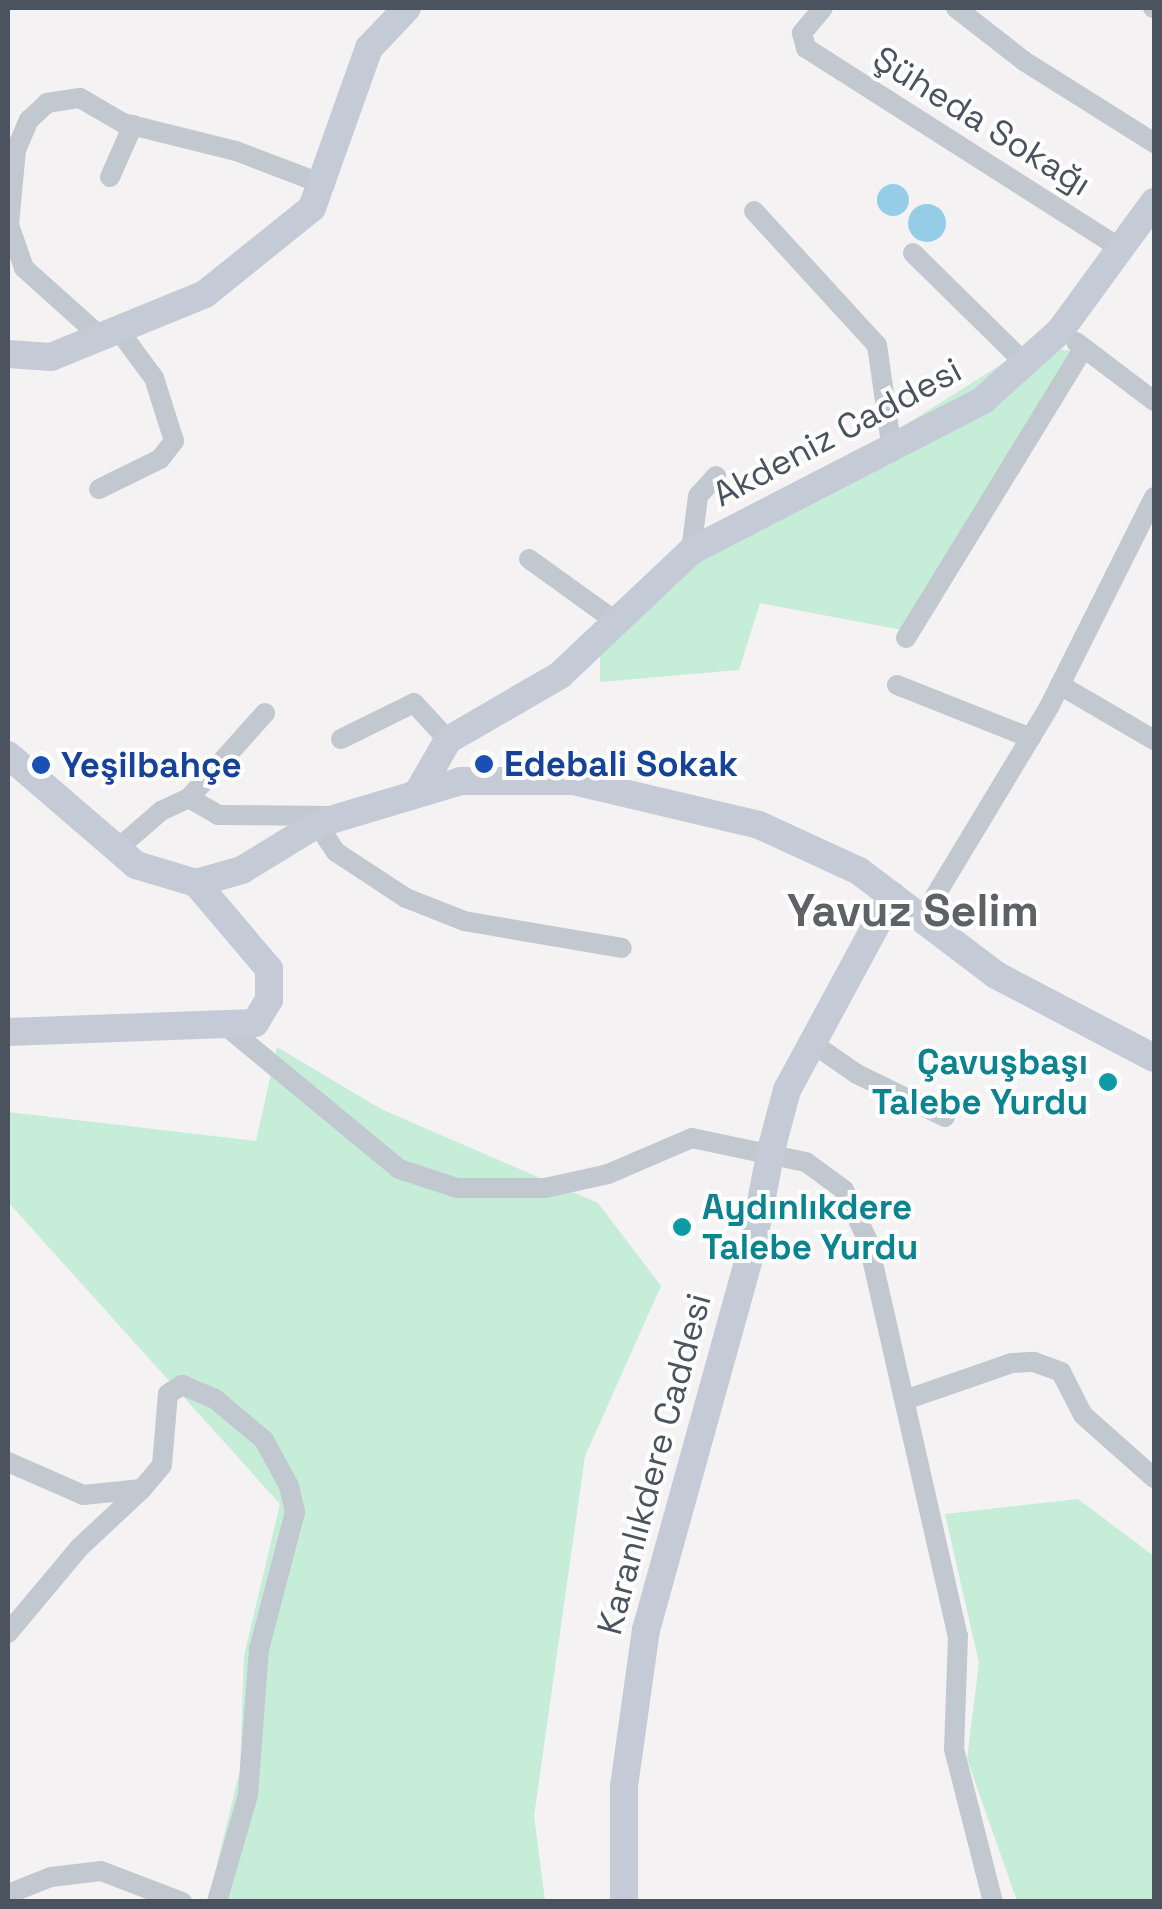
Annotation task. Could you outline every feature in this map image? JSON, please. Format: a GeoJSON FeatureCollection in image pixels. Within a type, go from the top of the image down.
{"type":"FeatureCollection","features":[{"type":"Feature","properties":{"kind":"street"},"geometry":{"type":"LineString","coordinates":[[8,354],[51,357],[205,294],[312,208],[325,185],[368,48],[408,8]]}},
{"type":"Feature","properties":{"kind":"street","name":"Şüheda Sokağı"},"geometry":{"type":"LineString","coordinates":[[823,8],[802,33],[806,48],[1122,249]]}},
{"type":"Feature","properties":{"kind":"street"},"geometry":{"type":"LineString","coordinates":[[956,8],[1024,61],[1154,143]]}},
{"type":"Feature","properties":{"kind":"street"},"geometry":{"type":"LineString","coordinates":[[99,488],[160,459],[174,441],[154,378],[111,335],[24,268],[9,225],[9,187],[30,120],[48,103],[80,98],[134,126],[236,151],[325,185]]}},
{"type":"Feature","properties":{"kind":"street"},"geometry":{"type":"LineString","coordinates":[[110,176],[134,126]]}},
{"type":"Feature","properties":{"kind":"street","name":"Akdeniz Caddesi"},"geometry":{"type":"LineString","coordinates":[[448,740],[560,676],[614,620],[691,551],[983,400],[1060,332],[1154,202]]}},
{"type":"Feature","properties":{"kind":"street"},"geometry":{"type":"LineString","coordinates":[[754,212],[877,345],[892,450]]}},
{"type":"Feature","properties":{"kind":"street"},"geometry":{"type":"LineString","coordinates":[[914,253],[1025,363]]}},
{"type":"Feature","properties":{"kind":"street"},"geometry":{"type":"LineString","coordinates":[[1060,332],[1152,394]]}},
{"type":"Feature","properties":{"kind":"street"},"geometry":{"type":"LineString","coordinates":[[906,638],[1084,348]]}},
{"type":"Feature","properties":{"kind":"street"},"geometry":{"type":"LineString","coordinates":[[691,551],[698,496],[716,476]]}},
{"type":"Feature","properties":{"kind":"street"},"geometry":{"type":"LineString","coordinates":[[920,921],[1031,738],[1154,497]]}},
{"type":"Feature","properties":{"kind":"street"},"geometry":{"type":"LineString","coordinates":[[529,559],[614,620]]}},
{"type":"Feature","properties":{"kind":"street"},"geometry":{"type":"LineString","coordinates":[[896,685],[1031,738]]}},
{"type":"Feature","properties":{"kind":"street"},"geometry":{"type":"LineString","coordinates":[[1060,685],[1154,740]]}},
{"type":"Feature","properties":{"kind":"street"},"geometry":{"type":"LineString","coordinates":[[341,739],[414,703],[448,740],[418,792]]}},
{"type":"Feature","properties":{"kind":"street"},"geometry":{"type":"LineString","coordinates":[[116,850],[161,810],[190,798],[265,713]]}},
{"type":"Feature","properties":{"kind":"street"},"geometry":{"type":"LineString","coordinates":[[8,755],[116,850],[159,875],[196,884],[242,870],[328,820],[418,792],[500,778],[610,788],[794,836],[892,896],[996,975],[1154,1058]]}},
{"type":"Feature","properties":{"kind":"street"},"geometry":{"type":"LineString","coordinates":[[190,798],[218,816],[328,820]]}},
{"type":"Feature","properties":{"kind":"street"},"geometry":{"type":"LineString","coordinates":[[328,820],[336,852],[406,898],[464,921],[622,948]]}},
{"type":"Feature","properties":{"kind":"street"},"geometry":{"type":"LineString","coordinates":[[8,1032],[241,1025],[269,1000],[268,969],[196,884]]}},
{"type":"Feature","properties":{"kind":"street","name":"Karanlıkdere Caddesi"},"geometry":{"type":"LineString","coordinates":[[624,1902],[624,1786],[646,1630],[753,1243],[771,1150],[787,1090],[892,896]]}},
{"type":"Feature","properties":{"kind":"street"},"geometry":{"type":"LineString","coordinates":[[241,1025],[399,1169],[457,1188],[545,1188],[608,1174],[692,1138],[771,1150],[806,1162],[844,1190],[868,1241],[958,1636],[954,1748],[961,1794],[994,1902]]}},
{"type":"Feature","properties":{"kind":"street"},"geometry":{"type":"LineString","coordinates":[[812,1043],[857,1074],[945,1117]]}},
{"type":"Feature","properties":{"kind":"street"},"geometry":{"type":"LineString","coordinates":[[905,1400],[1012,1363],[1034,1362],[1062,1372],[1083,1415],[1154,1478]]}},
{"type":"Feature","properties":{"kind":"street"},"geometry":{"type":"LineString","coordinates":[[8,1633],[79,1548],[162,1465],[168,1394],[182,1385],[215,1399],[264,1440],[295,1512],[259,1649],[248,1795],[217,1902]]}},
{"type":"Feature","properties":{"kind":"street"},"geometry":{"type":"LineString","coordinates":[[8,1462],[83,1495],[142,1489]]}},
{"type":"Feature","properties":{"kind":"street"},"geometry":{"type":"LineString","coordinates":[[8,1894],[51,1877],[101,1872],[182,1902]]}},
{"type":"Feature","properties":{"kind":"green space"},"geometry":{"type":"Polygon","coordinates":[[[1032,345],[1079,352],[913,632],[760,603],[739,670],[600,682],[600,631],[656,582],[1032,345]]]}},
{"type":"Feature","properties":{"kind":"green space"},"geometry":{"type":"Polygon","coordinates":[[[277,1047],[381,1109],[598,1203],[661,1286],[585,1456],[534,1816],[545,1901],[208,1901],[240,1770],[244,1656],[280,1504],[8,1202],[8,1112],[256,1141],[277,1047]]]}},
{"type":"Feature","properties":{"kind":"green space"},"geometry":{"type":"Polygon","coordinates":[[[1078,1499],[1154,1556],[1154,1901],[1017,1901],[967,1759],[979,1663],[945,1514],[1078,1499]]]}},
{"type":"Feature","properties":{"kind":"water"},"geometry":{"type":"Polygon","coordinates":[[[893,184],[904,189],[909,200],[904,211],[893,216],[882,211],[877,200],[882,189],[893,184]]]}},
{"type":"Feature","properties":{"kind":"water"},"geometry":{"type":"Polygon","coordinates":[[[927,204],[941,209],[946,223],[941,237],[927,242],[913,237],[908,223],[913,209],[927,204]]]}},
{"type":"Feature","properties":{"kind":"place","name":"Edebali Sokak"},"geometry":{"type":"Point","coordinates":[484,764]}},
{"type":"Feature","properties":{"kind":"place","name":"Yeşilbahçe"},"geometry":{"type":"Point","coordinates":[41,765]}},
{"type":"Feature","properties":{"kind":"place","name":"Çavuşbaşı Talebe Yurdu"},"geometry":{"type":"Point","coordinates":[1108,1082]}},
{"type":"Feature","properties":{"kind":"place","name":"Aydınlıkdere Talebe Yurdu"},"geometry":{"type":"Point","coordinates":[682,1227]}},
{"type":"Feature","properties":{"kind":"district","name":"Yavuz Selim"},"geometry":{"type":"Point","coordinates":[913,911]}}]}
